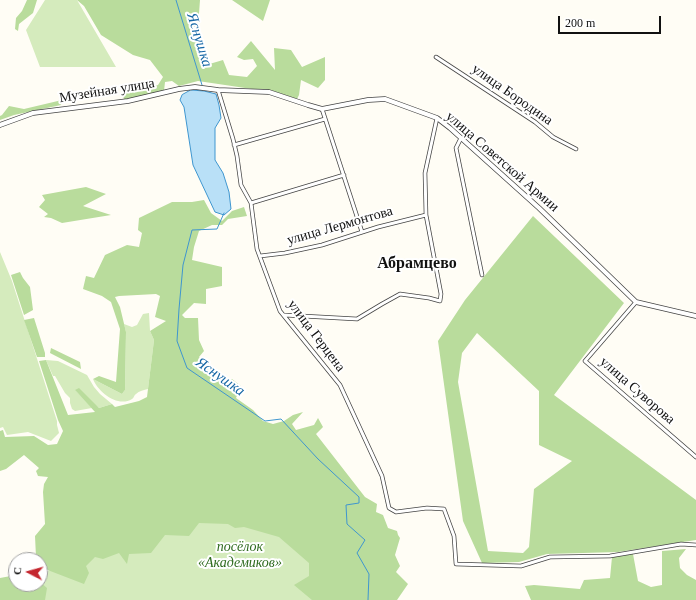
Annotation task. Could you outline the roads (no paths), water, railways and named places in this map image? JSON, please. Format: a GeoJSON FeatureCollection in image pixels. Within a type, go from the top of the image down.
{"type":"FeatureCollection","features":[{"type":"Feature","properties":{"kind":"street","name":"улица Бородина"},"geometry":{"type":"LineString","coordinates":[[436,57],[535,122],[553,137],[576,149]]}},
{"type":"Feature","properties":{"kind":"street","name":"Музейная улица"},"geometry":{"type":"LineString","coordinates":[[0,125],[33,113],[128,101],[179,89],[195,87],[218,90]]}},
{"type":"Feature","properties":{"kind":"street","name":"улица Советской Армии"},"geometry":{"type":"LineString","coordinates":[[218,90],[269,92],[322,108],[368,100],[385,99],[437,118],[539,208],[636,302]]}},
{"type":"Feature","properties":{"kind":"street","name":"улица Герцена"},"geometry":{"type":"LineString","coordinates":[[218,90],[237,156],[241,185],[251,203],[257,249],[280,312],[340,385],[382,476],[389,508],[396,512],[427,508],[444,509],[454,536],[456,564],[521,566],[550,557],[610,556],[681,544],[696,545]]}},
{"type":"Feature","properties":{"kind":"street"},"geometry":{"type":"LineString","coordinates":[[322,108],[362,232]]}},
{"type":"Feature","properties":{"kind":"street"},"geometry":{"type":"LineString","coordinates":[[284,315],[357,319],[400,294],[440,301],[441,294],[426,214],[425,173],[437,118]]}},
{"type":"Feature","properties":{"kind":"street"},"geometry":{"type":"LineString","coordinates":[[234,145],[325,119]]}},
{"type":"Feature","properties":{"kind":"street"},"geometry":{"type":"LineString","coordinates":[[461,138],[456,148],[482,275]]}},
{"type":"Feature","properties":{"kind":"street"},"geometry":{"type":"LineString","coordinates":[[251,203],[344,175]]}},
{"type":"Feature","properties":{"kind":"street","name":"улица Лермонтова"},"geometry":{"type":"LineString","coordinates":[[260,256],[286,253],[322,245],[426,214]]}},
{"type":"Feature","properties":{"kind":"street"},"geometry":{"type":"LineString","coordinates":[[636,302],[696,316]]}},
{"type":"Feature","properties":{"kind":"street","name":"улица Суворова"},"geometry":{"type":"LineString","coordinates":[[636,302],[585,361],[696,457]]}},
{"type":"Feature","properties":{"kind":"water"},"geometry":{"type":"Polygon","coordinates":[[[191,90],[216,94],[219,105],[221,118],[215,128],[215,160],[223,173],[229,192],[231,209],[224,215],[215,212],[193,165],[184,107],[180,100],[182,95],[191,90]]]}},
{"type":"Feature","properties":{"kind":"waterway","name":"Яснушка"},"geometry":{"type":"LineString","coordinates":[[176,0],[202,85]]}},
{"type":"Feature","properties":{"kind":"waterway","name":"Яснушка"},"geometry":{"type":"LineString","coordinates":[[224,213],[217,229],[192,230],[183,265],[177,341],[187,368],[265,421],[281,419],[318,459],[359,497],[359,503],[346,505],[347,524],[365,540],[357,553],[369,574],[368,600]]}},
{"type":"Feature","properties":{"kind":"district","name":"Абрамцево"},"geometry":{"type":"Point","coordinates":[417,264]}},
{"type":"Feature","properties":{"kind":"park label","name":"посёлок «Академиков»"},"geometry":{"type":"Point","coordinates":[240,556]}}]}
